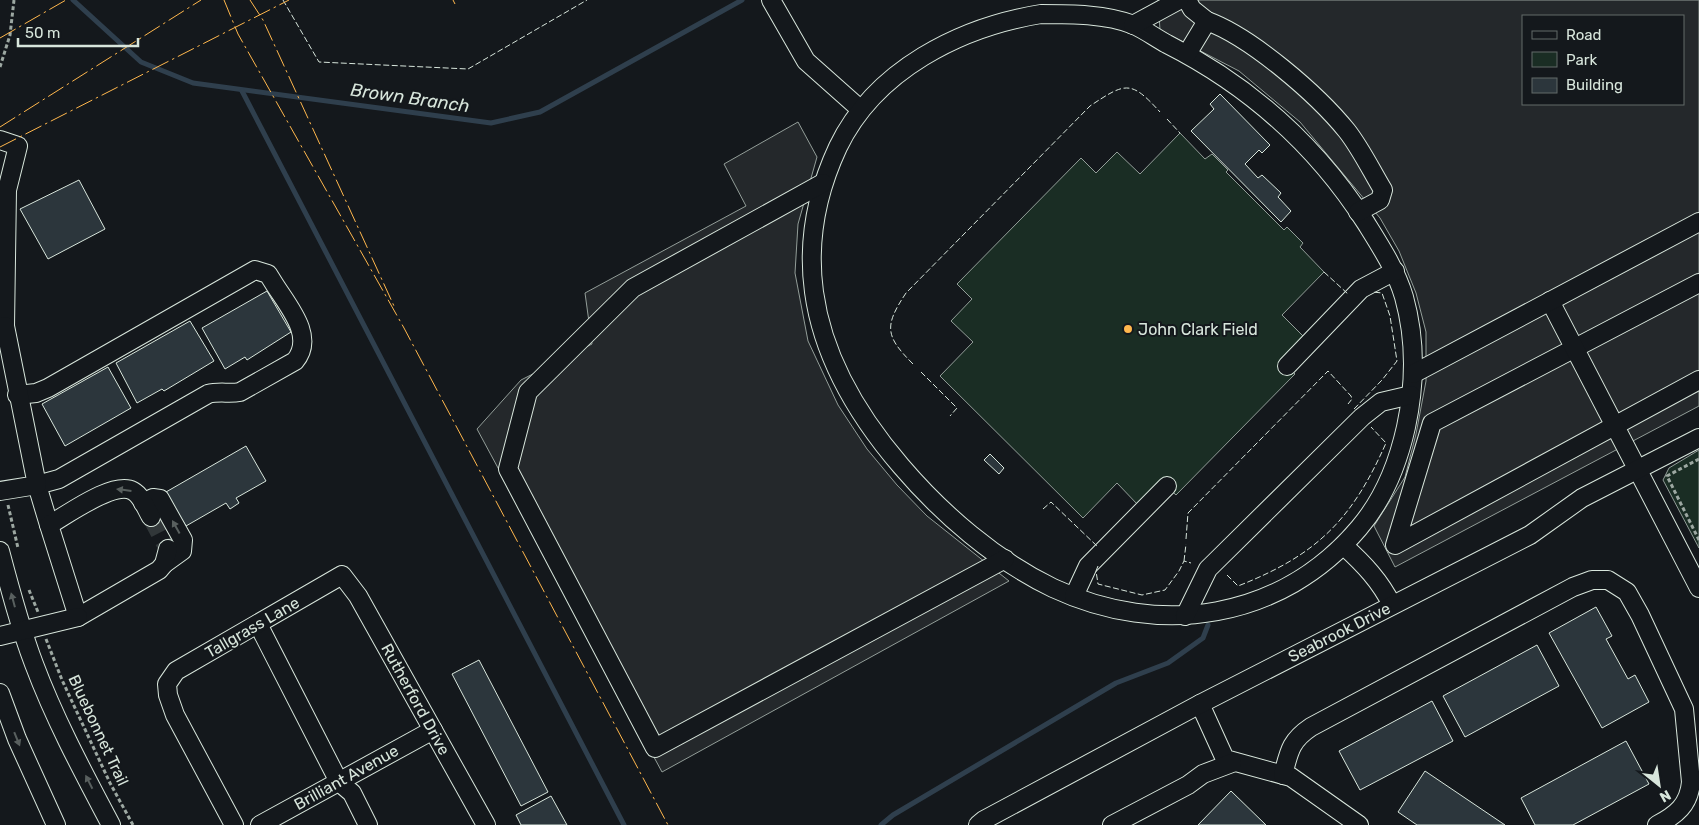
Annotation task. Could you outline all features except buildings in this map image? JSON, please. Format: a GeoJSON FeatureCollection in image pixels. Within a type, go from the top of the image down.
{"type":"FeatureCollection","features":[{"type":"Feature","properties":{"kind":"street"},"geometry":{"type":"LineString","coordinates":[[1134,25],[1179,0]]}},
{"type":"Feature","properties":{"kind":"street"},"geometry":{"type":"LineString","coordinates":[[1187,0],[1192,9],[1206,21],[1223,27],[1302,86],[1347,132],[1383,190],[1380,200],[1358,212]]}},
{"type":"Feature","properties":{"kind":"street"},"geometry":{"type":"LineString","coordinates":[[772,2],[806,61],[860,109]]}},
{"type":"Feature","properties":{"kind":"street"},"geometry":{"type":"LineString","coordinates":[[1041,14],[1066,14],[1134,25],[1187,54],[1234,83],[1287,126],[1319,160],[1358,212],[1394,272],[1404,297],[1410,325],[1413,374],[1404,438],[1392,473],[1366,520],[1344,546],[1306,576],[1271,595],[1222,612],[1185,616],[1125,610],[1095,604],[1034,578],[1005,560],[951,517],[915,482],[871,428],[844,385],[822,329],[814,292],[812,239],[815,210],[823,184],[844,135],[860,109],[875,93],[919,60],[952,42],[994,24],[1041,14]]}},
{"type":"Feature","properties":{"kind":"street"},"geometry":{"type":"LineString","coordinates":[[1187,54],[1206,21]]}},
{"type":"Feature","properties":{"kind":"street"},"geometry":{"type":"LineString","coordinates":[[0,140],[18,146],[7,190],[2,326],[37,485],[78,616]]}},
{"type":"Feature","properties":{"kind":"street"},"geometry":{"type":"LineString","coordinates":[[823,184],[633,288],[528,392],[508,469],[655,748],[1005,560]]}},
{"type":"Feature","properties":{"kind":"street"},"geometry":{"type":"LineString","coordinates":[[1413,374],[1699,222]]}},
{"type":"Feature","properties":{"kind":"street"},"geometry":{"type":"LineString","coordinates":[[4,497],[58,479],[208,394],[217,391],[230,394],[240,392],[295,361],[301,354],[304,337],[274,282],[268,274],[255,270],[48,388],[36,393],[17,395]]}},
{"type":"Feature","properties":{"kind":"street"},"geometry":{"type":"LineString","coordinates":[[1287,366],[1361,290],[1394,272]]}},
{"type":"Feature","properties":{"kind":"street"},"geometry":{"type":"LineString","coordinates":[[1699,284],[1432,423],[1395,545],[1699,380]]}},
{"type":"Feature","properties":{"kind":"street"},"geometry":{"type":"LineString","coordinates":[[1550,301],[1699,588]]}},
{"type":"Feature","properties":{"kind":"street"},"geometry":{"type":"LineString","coordinates":[[1185,616],[1208,569],[1362,417],[1380,402],[1411,395]]}},
{"type":"Feature","properties":{"kind":"street","name":"Seabrook Drive"},"geometry":{"type":"LineString","coordinates":[[978,825],[1200,704],[1530,535],[1582,498],[1699,438]]}},
{"type":"Feature","properties":{"kind":"street"},"geometry":{"type":"LineString","coordinates":[[1074,596],[1088,566],[1166,486]]}},
{"type":"Feature","properties":{"kind":"street"},"geometry":{"type":"LineString","coordinates":[[0,636],[78,616],[159,570],[166,557],[182,550],[183,540],[160,499],[153,498],[147,510],[133,491],[117,488],[49,525]]}},
{"type":"Feature","properties":{"kind":"street"},"geometry":{"type":"LineString","coordinates":[[1344,546],[1371,571],[1384,588],[1392,605]]}},
{"type":"Feature","properties":{"kind":"street"},"geometry":{"type":"LineString","coordinates":[[0,551],[23,631],[59,722],[111,825]]}},
{"type":"Feature","properties":{"kind":"street","name":"Tallgrass Lane"},"geometry":{"type":"LineString","coordinates":[[234,825],[175,715],[168,695],[167,684],[176,670],[342,575]]}},
{"type":"Feature","properties":{"kind":"street","name":"Rutherford Drive"},"geometry":{"type":"LineString","coordinates":[[342,575],[358,596],[486,825]]}},
{"type":"Feature","properties":{"kind":"street"},"geometry":{"type":"LineString","coordinates":[[1283,775],[1290,748],[1297,736],[1311,727],[1573,587],[1592,580],[1608,580],[1627,592],[1640,614],[1684,710],[1691,782],[1690,793],[1684,805],[1674,816],[1657,825]]}},
{"type":"Feature","properties":{"kind":"street"},"geometry":{"type":"LineString","coordinates":[[258,624],[338,782],[352,793],[368,825]]}},
{"type":"Feature","properties":{"kind":"street"},"geometry":{"type":"LineString","coordinates":[[0,693],[17,739],[56,825]]}},
{"type":"Feature","properties":{"kind":"street"},"geometry":{"type":"LineString","coordinates":[[1200,704],[1225,759],[1283,775],[1305,785],[1359,825]]}},
{"type":"Feature","properties":{"kind":"street","name":"Brilliant Avenue"},"geometry":{"type":"LineString","coordinates":[[260,825],[433,730]]}},
{"type":"Feature","properties":{"kind":"street"},"geometry":{"type":"LineString","coordinates":[[1112,825],[1188,785],[1204,774],[1232,762]]}},
{"type":"Feature","properties":{"kind":"path"},"geometry":{"type":"LineString","coordinates":[[0,66],[10,35],[14,0]]}},
{"type":"Feature","properties":{"kind":"path"},"geometry":{"type":"LineString","coordinates":[[1699,459],[1667,476],[1699,540]]}},
{"type":"Feature","properties":{"kind":"path"},"geometry":{"type":"LineString","coordinates":[[4,497],[20,557]]}},
{"type":"Feature","properties":{"kind":"path"},"geometry":{"type":"LineString","coordinates":[[26,584],[37,606],[39,615]]}},
{"type":"Feature","properties":{"kind":"path","name":"Bluebonnet Trail"},"geometry":{"type":"LineString","coordinates":[[48,643],[62,680],[132,825]]}},
{"type":"Feature","properties":{"kind":"green space","name":"John Clark Field"},"geometry":{"type":"Polygon","coordinates":[[[1180,133],[1205,159],[1212,154],[1228,170],[1226,172],[1284,230],[1287,227],[1303,243],[1300,247],[1324,272],[1282,315],[1304,337],[1282,361],[1295,374],[1176,495],[1162,482],[1138,505],[1117,483],[1083,518],[940,376],[973,342],[951,321],[972,299],[957,284],[1081,158],[1096,173],[1117,152],[1140,174],[1180,133]]]}},
{"type":"Feature","properties":{"kind":"green space"},"geometry":{"type":"Polygon","coordinates":[[[1699,450],[1699,548],[1663,480],[1669,468],[1699,450]]]}},
{"type":"Feature","properties":{"kind":"shaded area"},"geometry":{"type":"Polygon","coordinates":[[[1158,0],[1699,0],[1699,406],[1395,567],[1374,526],[1405,477],[1416,434],[1426,381],[1426,332],[1416,293],[1399,251],[1380,218],[1300,122],[1239,71],[1160,30],[1158,0]]]}},
{"type":"Feature","properties":{"kind":"shaded area"},"geometry":{"type":"Polygon","coordinates":[[[798,122],[817,157],[798,224],[795,273],[808,341],[838,405],[867,449],[897,485],[927,516],[1009,581],[662,772],[477,429],[521,380],[592,344],[585,293],[746,206],[724,164],[798,122]]]}},
{"type":"Feature","properties":{"kind":"waterway","name":"Brown Branch"},"geometry":{"type":"LineString","coordinates":[[73,0],[141,62],[193,83],[491,123],[540,112],[742,0]]}},
{"type":"Feature","properties":{"kind":"waterway"},"geometry":{"type":"LineString","coordinates":[[242,91],[624,825]]}},
{"type":"Feature","properties":{"kind":"waterway"},"geometry":{"type":"LineString","coordinates":[[881,825],[893,815],[1116,683],[1168,663],[1203,638],[1208,625]]}},
{"type":"Feature","properties":{"kind":"tunnel"},"geometry":{"type":"LineString","coordinates":[[151,517],[168,549]]}},
{"type":"Feature","properties":{"kind":"fence"},"geometry":{"type":"LineString","coordinates":[[283,0],[319,62],[468,69],[587,0]]}},
{"type":"Feature","properties":{"kind":"fence"},"geometry":{"type":"LineString","coordinates":[[913,364],[897,346],[891,330],[894,314],[906,293],[1090,106],[1112,92],[1128,88],[1142,94],[1160,112]]}},
{"type":"Feature","properties":{"kind":"fence"},"geometry":{"type":"LineString","coordinates":[[1167,119],[1180,133]]}},
{"type":"Feature","properties":{"kind":"fence"},"geometry":{"type":"LineString","coordinates":[[1324,272],[1348,294]]}},
{"type":"Feature","properties":{"kind":"fence"},"geometry":{"type":"LineString","coordinates":[[1354,409],[1382,380],[1397,361],[1390,316],[1382,293],[1373,292]]}},
{"type":"Feature","properties":{"kind":"fence"},"geometry":{"type":"LineString","coordinates":[[1186,539],[1188,513],[1328,371],[1351,396],[1352,399],[1348,404]]}},
{"type":"Feature","properties":{"kind":"fence"},"geometry":{"type":"LineString","coordinates":[[921,372],[957,408],[950,416]]}},
{"type":"Feature","properties":{"kind":"fence"},"geometry":{"type":"LineString","coordinates":[[1227,575],[1238,586],[1290,561],[1329,532],[1360,493],[1386,443],[1371,427]]}},
{"type":"Feature","properties":{"kind":"fence"},"geometry":{"type":"LineString","coordinates":[[1043,509],[1051,502],[1098,547]]}},
{"type":"Feature","properties":{"kind":"fence"},"geometry":{"type":"LineString","coordinates":[[1184,561],[1186,544]]}},
{"type":"Feature","properties":{"kind":"fence"},"geometry":{"type":"LineString","coordinates":[[1098,566],[1096,571],[1098,584],[1142,595],[1165,590],[1184,561],[1191,563]]}},
{"type":"Feature","properties":{"kind":"power"},"geometry":{"type":"LineString","coordinates":[[0,38],[66,0]]}},
{"type":"Feature","properties":{"kind":"power"},"geometry":{"type":"LineString","coordinates":[[0,127],[201,0]]}},
{"type":"Feature","properties":{"kind":"power"},"geometry":{"type":"LineString","coordinates":[[224,0],[238,34],[404,328],[668,825]]}},
{"type":"Feature","properties":{"kind":"power"},"geometry":{"type":"LineString","coordinates":[[250,0],[263,20],[394,306]]}},
{"type":"Feature","properties":{"kind":"power"},"geometry":{"type":"LineString","coordinates":[[0,147],[289,0]]}},
{"type":"Feature","properties":{"kind":"power"},"geometry":{"type":"LineString","coordinates":[[453,0],[455,4]]}},
{"type":"Feature","properties":{"kind":"place","name":"John Clark Field"},"geometry":{"type":"Point","coordinates":[1128,329]}}]}
